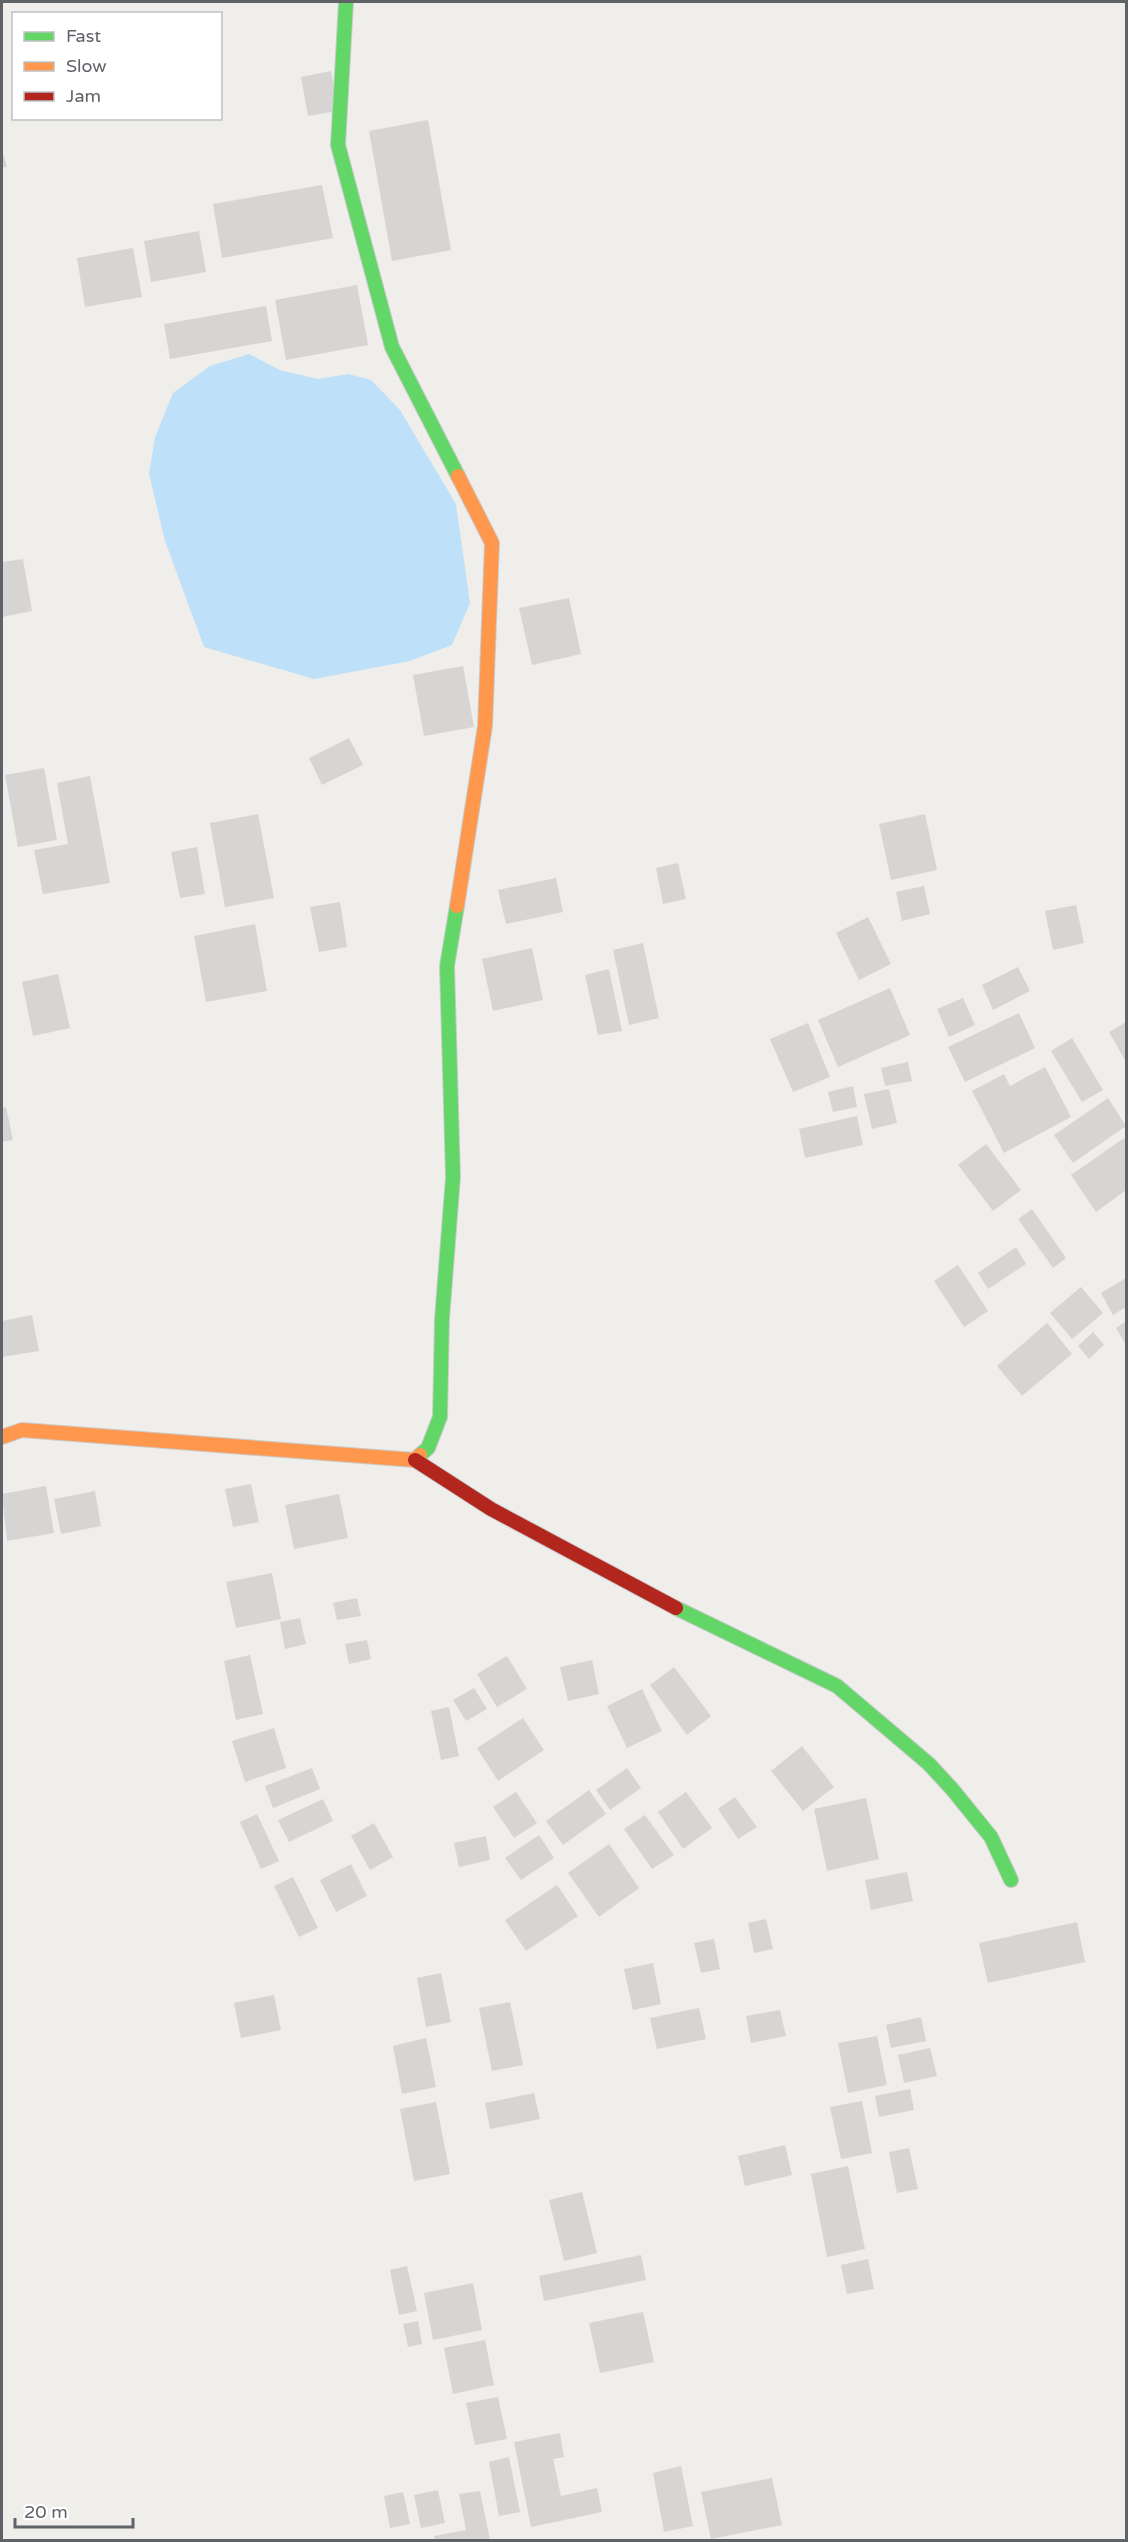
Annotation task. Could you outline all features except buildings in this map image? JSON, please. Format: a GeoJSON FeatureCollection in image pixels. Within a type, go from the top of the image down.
{"type":"FeatureCollection","features":[{"type":"Feature","properties":{"kind":"street"},"geometry":{"type":"LineString","coordinates":[[346,2],[338,145],[392,347],[492,543],[485,726],[447,966],[453,1178],[442,1319],[440,1417],[428,1448],[415,1460]]}},
{"type":"Feature","properties":{"kind":"street"},"geometry":{"type":"LineString","coordinates":[[2,1437],[22,1430],[166,1439],[415,1460],[491,1509],[662,1601],[837,1686],[929,1764],[952,1789],[990,1837],[1011,1880]]}},
{"type":"Feature","properties":{"kind":"water"},"geometry":{"type":"Polygon","coordinates":[[[249,354],[280,370],[318,379],[348,374],[371,380],[400,410],[456,504],[470,603],[452,645],[410,661],[314,679],[204,647],[165,541],[149,474],[155,437],[173,393],[210,366],[249,354]]]}},
{"type":"Feature","properties":{"kind":"traffic: fast"},"geometry":{"type":"LineString","coordinates":[[346,2],[338,145],[392,347],[458,476]]}},
{"type":"Feature","properties":{"kind":"traffic: fast"},"geometry":{"type":"LineString","coordinates":[[420,1455],[428,1448],[440,1417],[442,1319],[453,1177],[447,966],[457,906]]}},
{"type":"Feature","properties":{"kind":"traffic: fast"},"geometry":{"type":"LineString","coordinates":[[676,1608],[837,1686],[929,1764],[952,1789],[991,1837],[1011,1880]]}},
{"type":"Feature","properties":{"kind":"traffic: slow"},"geometry":{"type":"LineString","coordinates":[[457,906],[485,726],[492,543],[458,476]]}},
{"type":"Feature","properties":{"kind":"traffic: slow"},"geometry":{"type":"LineString","coordinates":[[2,1437],[22,1430],[415,1460],[420,1455]]}},
{"type":"Feature","properties":{"kind":"traffic: jam"},"geometry":{"type":"LineString","coordinates":[[415,1460],[491,1509],[676,1608]]}}]}
